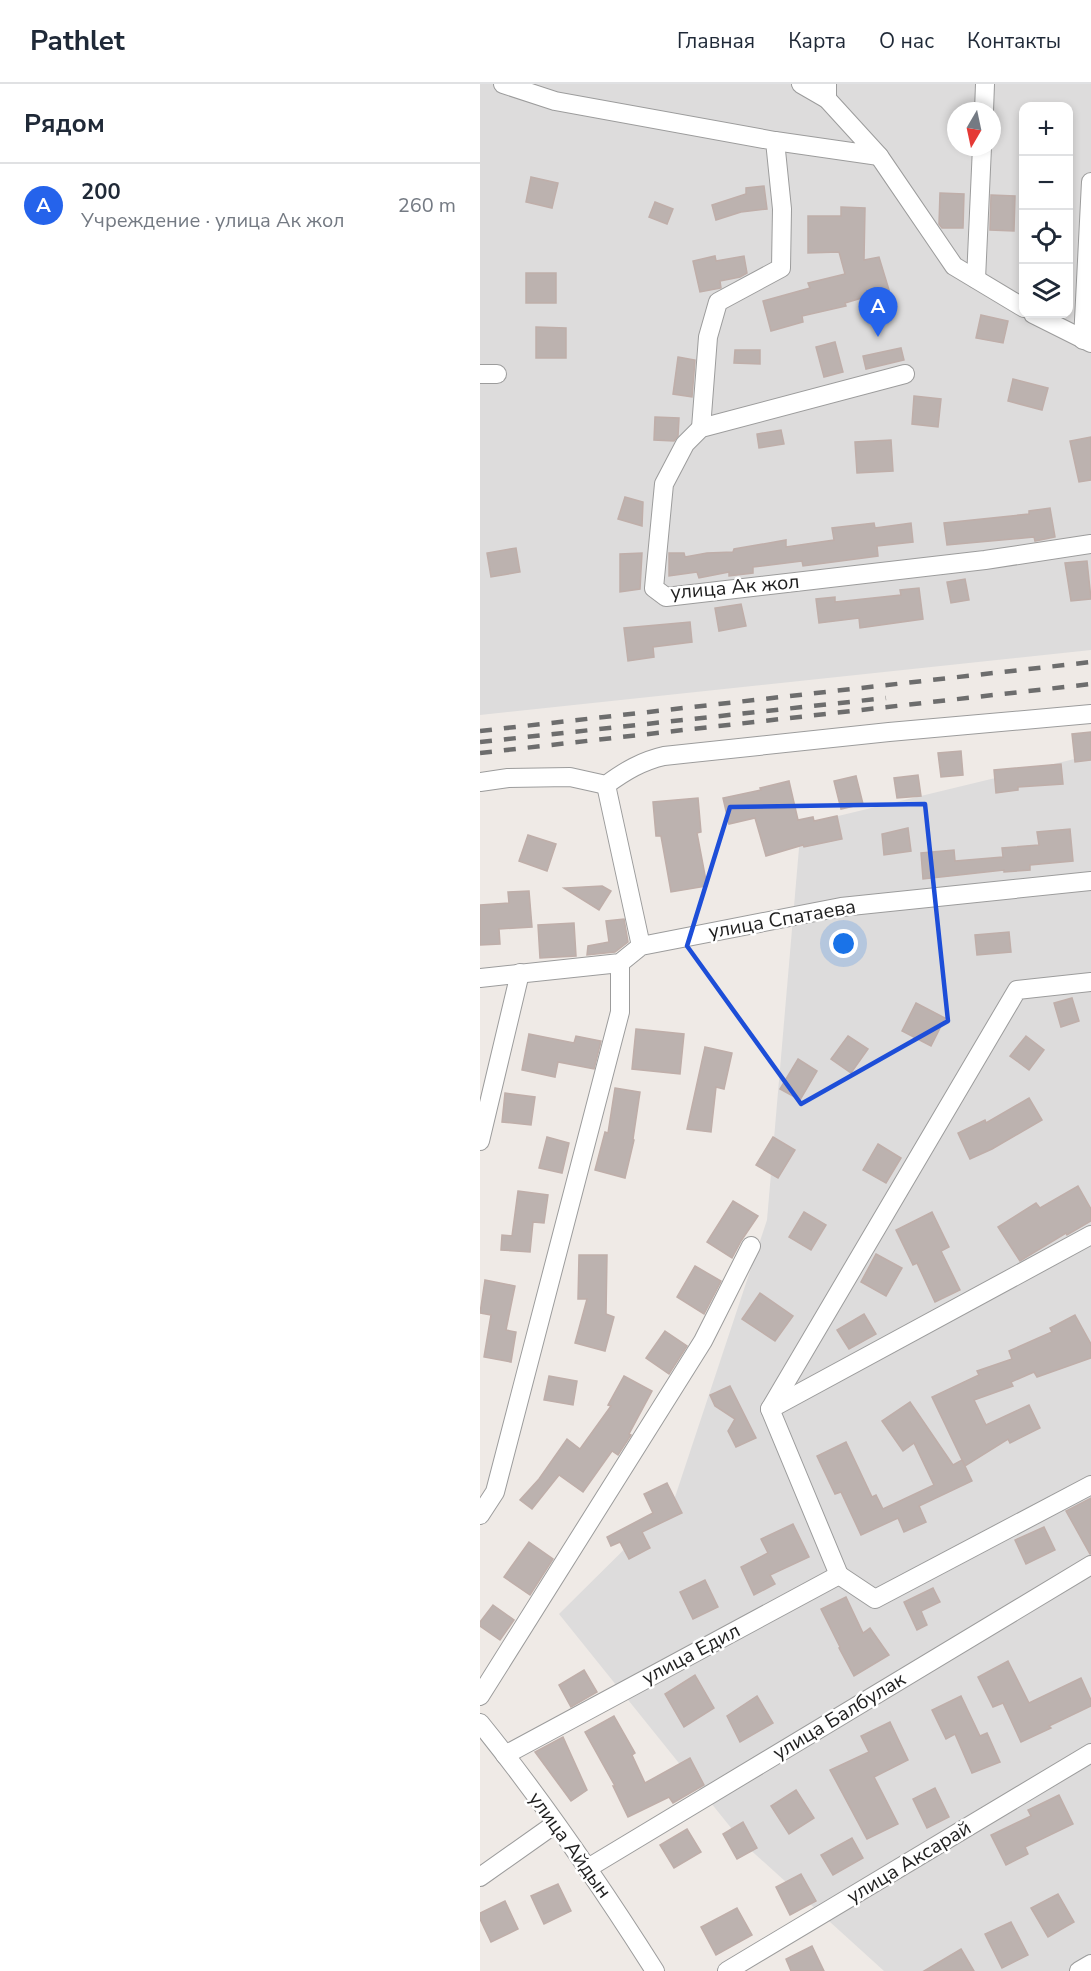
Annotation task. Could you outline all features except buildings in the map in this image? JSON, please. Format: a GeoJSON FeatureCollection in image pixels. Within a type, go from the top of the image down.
{"type":"FeatureCollection","features":[{"type":"Feature","properties":{"kind":"street"},"geometry":{"type":"LineString","coordinates":[[503,84],[555,101],[775,141],[879,156]]}},
{"type":"Feature","properties":{"kind":"street"},"geometry":{"type":"LineString","coordinates":[[801,84],[827,91],[879,156],[954,266],[1019,306]]}},
{"type":"Feature","properties":{"kind":"street"},"geometry":{"type":"LineString","coordinates":[[984,102],[985,84]]}},
{"type":"Feature","properties":{"kind":"street"},"geometry":{"type":"LineString","coordinates":[[775,141],[782,209],[781,268],[718,302],[708,337],[701,428],[905,374]]}},
{"type":"Feature","properties":{"kind":"street"},"geometry":{"type":"LineString","coordinates":[[976,279],[982,156]]}},
{"type":"Feature","properties":{"kind":"street"},"geometry":{"type":"LineString","coordinates":[[1041,318],[1087,342],[1091,182]]}},
{"type":"Feature","properties":{"kind":"street","name":"улица Ак жол"},"geometry":{"type":"LineString","coordinates":[[701,428],[685,444],[664,484],[654,588],[666,597],[985,560],[1091,544]]}},
{"type":"Feature","properties":{"kind":"street"},"geometry":{"type":"LineString","coordinates":[[480,782],[508,778],[570,777],[606,785],[646,760],[664,756],[889,732],[1091,714]]}},
{"type":"Feature","properties":{"kind":"street"},"geometry":{"type":"LineString","coordinates":[[606,785],[641,946]]}},
{"type":"Feature","properties":{"kind":"street","name":"улица Спатаева"},"geometry":{"type":"LineString","coordinates":[[620,963],[641,946],[841,907],[1091,881]]}},
{"type":"Feature","properties":{"kind":"street"},"geometry":{"type":"LineString","coordinates":[[480,978],[620,963],[620,1012],[495,1492],[480,1515]]}},
{"type":"Feature","properties":{"kind":"street"},"geometry":{"type":"LineString","coordinates":[[480,1141],[520,973]]}},
{"type":"Feature","properties":{"kind":"street"},"geometry":{"type":"LineString","coordinates":[[770,1409],[1017,990],[1091,982]]}},
{"type":"Feature","properties":{"kind":"street"},"geometry":{"type":"LineString","coordinates":[[770,1409],[1091,1234]]}},
{"type":"Feature","properties":{"kind":"street"},"geometry":{"type":"LineString","coordinates":[[480,1696],[703,1341],[751,1246]]}},
{"type":"Feature","properties":{"kind":"street"},"geometry":{"type":"LineString","coordinates":[[770,1409],[839,1575],[875,1599],[1091,1485]]}},
{"type":"Feature","properties":{"kind":"street","name":"улица Балбулак"},"geometry":{"type":"LineString","coordinates":[[588,1868],[1091,1565]]}},
{"type":"Feature","properties":{"kind":"street","name":"улица Едил"},"geometry":{"type":"LineString","coordinates":[[505,1755],[839,1575]]}},
{"type":"Feature","properties":{"kind":"street","name":"улица Айдын"},"geometry":{"type":"LineString","coordinates":[[480,1723],[588,1868],[655,1971]]}},
{"type":"Feature","properties":{"kind":"street","name":"улица Аксарай"},"geometry":{"type":"LineString","coordinates":[[728,1971],[1091,1753]]}},
{"type":"Feature","properties":{"kind":"street"},"geometry":{"type":"LineString","coordinates":[[480,1877],[555,1824]]}},
{"type":"Feature","properties":{"kind":"street"},"geometry":{"type":"LineString","coordinates":[[1079,1971],[1091,1964]]}},
{"type":"Feature","properties":{"kind":"highlighted area"},"geometry":{"type":"Polygon","coordinates":[[[925,804],[948,1021],[801,1104],[687,946],[730,807],[925,804]]]}},
{"type":"Feature","properties":{"kind":"shaded area"},"geometry":{"type":"Polygon","coordinates":[[[480,84],[1091,84],[1091,650],[480,715],[480,84]]]}},
{"type":"Feature","properties":{"kind":"shaded area"},"geometry":{"type":"Polygon","coordinates":[[[1091,755],[1091,1971],[884,1971],[744,1844],[559,1614],[674,1500],[767,1220],[801,825],[1091,755]]]}},
{"type":"Feature","properties":{"kind":"railway"},"geometry":{"type":"LineString","coordinates":[[480,731],[1091,662]]}},
{"type":"Feature","properties":{"kind":"railway"},"geometry":{"type":"LineString","coordinates":[[480,753],[1091,684]]}},
{"type":"Feature","properties":{"kind":"railway"},"geometry":{"type":"LineString","coordinates":[[480,742],[886,698]]}},
{"type":"Feature","properties":{"kind":"place","name":"200"},"geometry":{"type":"Point","coordinates":[878,337]}}]}
